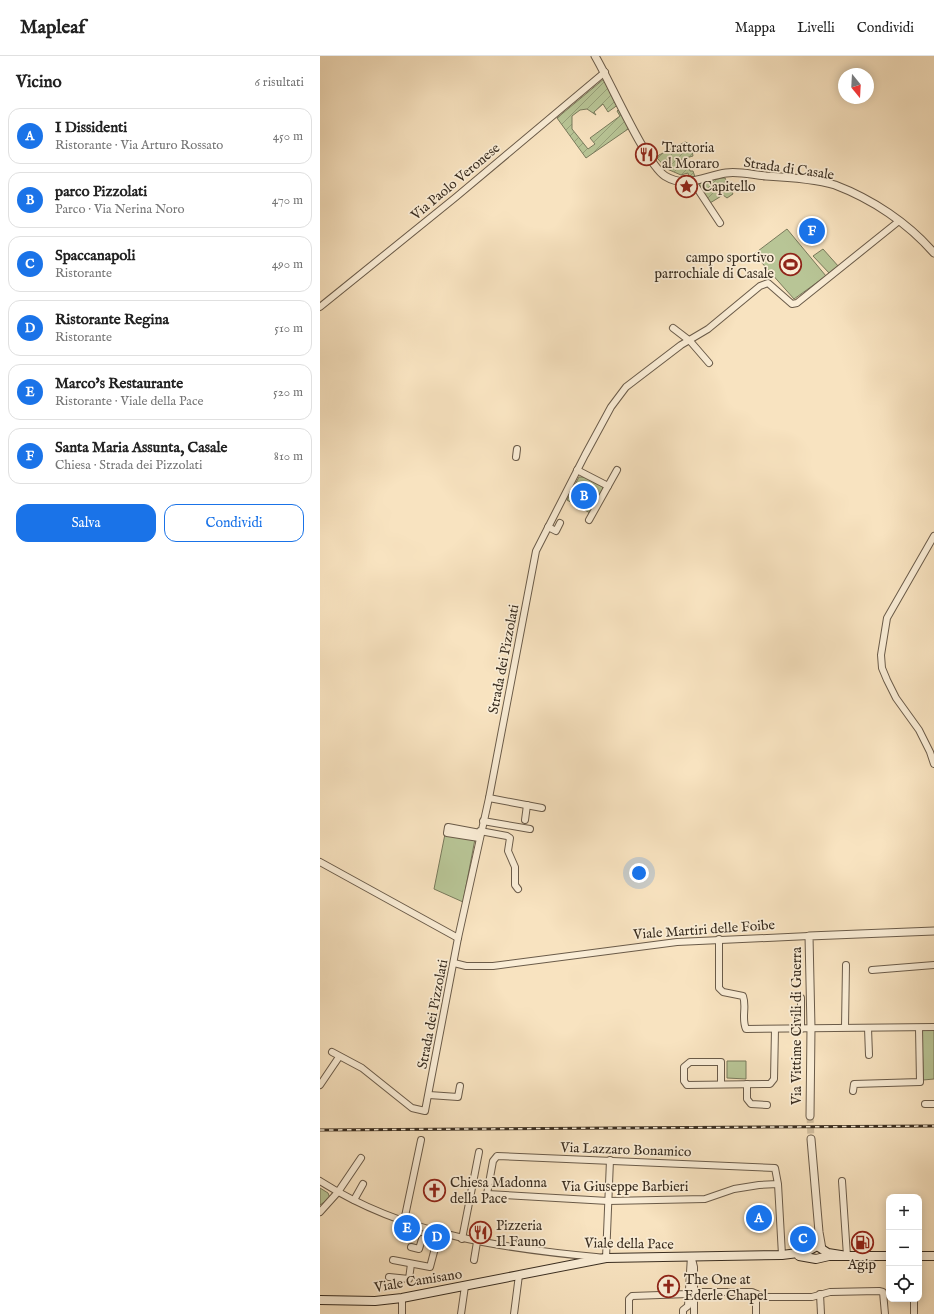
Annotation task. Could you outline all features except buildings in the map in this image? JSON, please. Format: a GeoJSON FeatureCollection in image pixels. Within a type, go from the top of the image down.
{"type":"FeatureCollection","features":[{"type":"Feature","properties":{"kind":"main road","name":"Viale della Pace"},"geometry":{"type":"LineString","coordinates":[[606,1258],[782,1255],[812,1252],[819,1247],[822,1252],[847,1256],[886,1256]]}},
{"type":"Feature","properties":{"kind":"main road","name":"Viale della Pace"},"geometry":{"type":"LineString","coordinates":[[812,1252],[816,1259],[822,1252]]}},
{"type":"Feature","properties":{"kind":"main road"},"geometry":{"type":"LineString","coordinates":[[922,1256],[934,1256]]}},
{"type":"Feature","properties":{"kind":"main road","name":"Viale Camisano"},"geometry":{"type":"LineString","coordinates":[[320,1300],[375,1301],[402,1298],[606,1258]]}},
{"type":"Feature","properties":{"kind":"street","name":"Strada di Casale"},"geometry":{"type":"LineString","coordinates":[[595,56],[656,168],[665,176],[676,180],[693,182],[727,173],[784,177],[833,185],[872,202],[899,221],[934,252]]}},
{"type":"Feature","properties":{"kind":"street","name":"Via Paolo Veronese"},"geometry":{"type":"LineString","coordinates":[[320,307],[456,197],[605,72]]}},
{"type":"Feature","properties":{"kind":"street"},"geometry":{"type":"LineString","coordinates":[[693,182],[720,223]]}},
{"type":"Feature","properties":{"kind":"street","name":"Strada dei Pizzolati"},"geometry":{"type":"LineString","coordinates":[[339,1057],[362,1068],[412,1108],[425,1111],[458,938],[488,798],[536,551],[611,407],[626,387],[681,345],[708,329],[760,286],[768,283],[792,304],[797,304],[899,221]]}},
{"type":"Feature","properties":{"kind":"street"},"geometry":{"type":"LineString","coordinates":[[673,328],[690,341],[709,363]]}},
{"type":"Feature","properties":{"kind":"street"},"geometry":{"type":"LineString","coordinates":[[516,457],[517,449]]}},
{"type":"Feature","properties":{"kind":"street"},"geometry":{"type":"LineString","coordinates":[[577,470],[608,486]]}},
{"type":"Feature","properties":{"kind":"street"},"geometry":{"type":"LineString","coordinates":[[589,520],[617,470]]}},
{"type":"Feature","properties":{"kind":"street"},"geometry":{"type":"LineString","coordinates":[[548,527],[556,531],[560,523]]}},
{"type":"Feature","properties":{"kind":"street"},"geometry":{"type":"LineString","coordinates":[[934,536],[887,618],[881,655],[882,668],[886,680],[919,730],[934,764]]}},
{"type":"Feature","properties":{"kind":"street"},"geometry":{"type":"LineString","coordinates":[[488,798],[542,808]]}},
{"type":"Feature","properties":{"kind":"street"},"geometry":{"type":"LineString","coordinates":[[525,820],[528,805]]}},
{"type":"Feature","properties":{"kind":"street"},"geometry":{"type":"LineString","coordinates":[[483,821],[530,829]]}},
{"type":"Feature","properties":{"kind":"street"},"geometry":{"type":"LineString","coordinates":[[448,827],[447,832],[507,836],[510,838],[508,851],[515,867],[515,885],[518,889]]}},
{"type":"Feature","properties":{"kind":"street"},"geometry":{"type":"LineString","coordinates":[[320,862],[329,863],[458,938]]}},
{"type":"Feature","properties":{"kind":"street","name":"Viale Martiri delle Foibe"},"geometry":{"type":"LineString","coordinates":[[454,963],[493,966],[677,942],[719,939],[934,931]]}},
{"type":"Feature","properties":{"kind":"street","name":"Via Vittime Civili di Guerra"},"geometry":{"type":"LineString","coordinates":[[809,936],[811,1028],[810,1116]]}},
{"type":"Feature","properties":{"kind":"street"},"geometry":{"type":"LineString","coordinates":[[719,939],[719,988],[723,992],[743,996],[746,1003],[744,1022],[746,1028],[801,1029],[845,1027],[934,1027]]}},
{"type":"Feature","properties":{"kind":"street"},"geometry":{"type":"LineString","coordinates":[[872,970],[934,964]]}},
{"type":"Feature","properties":{"kind":"street"},"geometry":{"type":"LineString","coordinates":[[845,1027],[846,965]]}},
{"type":"Feature","properties":{"kind":"street"},"geometry":{"type":"LineString","coordinates":[[801,998],[801,1029]]}},
{"type":"Feature","properties":{"kind":"street"},"geometry":{"type":"LineString","coordinates":[[868,1028],[869,1055]]}},
{"type":"Feature","properties":{"kind":"street"},"geometry":{"type":"LineString","coordinates":[[853,1091],[854,1084],[920,1082],[919,1028]]}},
{"type":"Feature","properties":{"kind":"street"},"geometry":{"type":"LineString","coordinates":[[721,1084],[721,1062],[690,1062],[684,1067],[684,1081],[687,1085],[770,1084],[774,1081],[775,1029]]}},
{"type":"Feature","properties":{"kind":"street"},"geometry":{"type":"LineString","coordinates":[[320,1085],[339,1057],[332,1052]]}},
{"type":"Feature","properties":{"kind":"street"},"geometry":{"type":"LineString","coordinates":[[747,1084],[747,1099],[751,1104],[767,1105]]}},
{"type":"Feature","properties":{"kind":"street"},"geometry":{"type":"LineString","coordinates":[[429,1095],[458,1097],[460,1086]]}},
{"type":"Feature","properties":{"kind":"street"},"geometry":{"type":"LineString","coordinates":[[925,1104],[934,1104]]}},
{"type":"Feature","properties":{"kind":"street"},"geometry":{"type":"LineString","coordinates":[[811,1139],[822,1252]]}},
{"type":"Feature","properties":{"kind":"street"},"geometry":{"type":"LineString","coordinates":[[404,1221],[421,1140]]}},
{"type":"Feature","properties":{"kind":"street"},"geometry":{"type":"LineString","coordinates":[[462,1239],[479,1152]]}},
{"type":"Feature","properties":{"kind":"street","name":"Via Lazzaro Bonamico"},"geometry":{"type":"LineString","coordinates":[[490,1176],[493,1161],[497,1156],[775,1168],[778,1184]]}},
{"type":"Feature","properties":{"kind":"street"},"geometry":{"type":"LineString","coordinates":[[320,1212],[338,1192],[361,1158]]}},
{"type":"Feature","properties":{"kind":"street"},"geometry":{"type":"LineString","coordinates":[[606,1258],[610,1160]]}},
{"type":"Feature","properties":{"kind":"street","name":"Via Giuseppe Barbieri"},"geometry":{"type":"LineString","coordinates":[[490,1176],[488,1194],[608,1201],[705,1199],[734,1189],[778,1184]]}},
{"type":"Feature","properties":{"kind":"street","name":"Viale della Pace"},"geometry":{"type":"LineString","coordinates":[[320,1181],[338,1192],[387,1216],[404,1221],[423,1234],[438,1233],[477,1242],[559,1254],[606,1258]]}},
{"type":"Feature","properties":{"kind":"street"},"geometry":{"type":"LineString","coordinates":[[842,1181],[847,1256]]}},
{"type":"Feature","properties":{"kind":"street"},"geometry":{"type":"LineString","coordinates":[[354,1200],[363,1184]]}},
{"type":"Feature","properties":{"kind":"street"},"geometry":{"type":"LineString","coordinates":[[778,1184],[782,1255]]}},
{"type":"Feature","properties":{"kind":"street"},"geometry":{"type":"LineString","coordinates":[[812,1252],[819,1232]]}},
{"type":"Feature","properties":{"kind":"street"},"geometry":{"type":"LineString","coordinates":[[393,1260],[430,1267],[438,1233]]}},
{"type":"Feature","properties":{"kind":"street"},"geometry":{"type":"LineString","coordinates":[[410,1247],[420,1249],[423,1234]]}},
{"type":"Feature","properties":{"kind":"street"},"geometry":{"type":"LineString","coordinates":[[474,1260],[477,1242]]}},
{"type":"Feature","properties":{"kind":"street"},"geometry":{"type":"LineString","coordinates":[[683,1314],[683,1310],[688,1306],[691,1295],[694,1267],[690,1256]]}},
{"type":"Feature","properties":{"kind":"street"},"geometry":{"type":"LineString","coordinates":[[389,1277],[409,1279],[411,1264]]}},
{"type":"Feature","properties":{"kind":"street"},"geometry":{"type":"LineString","coordinates":[[514,1314],[519,1275]]}},
{"type":"Feature","properties":{"kind":"street"},"geometry":{"type":"LineString","coordinates":[[461,1314],[465,1286]]}},
{"type":"Feature","properties":{"kind":"street"},"geometry":{"type":"LineString","coordinates":[[629,1314],[629,1299],[636,1294],[691,1295],[698,1292],[756,1294],[764,1297],[812,1297],[830,1292],[883,1292],[885,1314]]}},
{"type":"Feature","properties":{"kind":"street"},"geometry":{"type":"LineString","coordinates":[[756,1294],[756,1314]]}},
{"type":"Feature","properties":{"kind":"street"},"geometry":{"type":"LineString","coordinates":[[820,1294],[821,1314]]}},
{"type":"Feature","properties":{"kind":"street"},"geometry":{"type":"LineString","coordinates":[[691,1295],[694,1314]]}},
{"type":"Feature","properties":{"kind":"street"},"geometry":{"type":"LineString","coordinates":[[402,1298],[402,1314]]}},
{"type":"Feature","properties":{"kind":"street"},"geometry":{"type":"LineString","coordinates":[[914,1302],[914,1314]]}},
{"type":"Feature","properties":{"kind":"green space"},"geometry":{"type":"Polygon","coordinates":[[[605,78],[619,104],[608,112],[603,104],[594,112],[596,115],[587,109],[580,110],[572,116],[572,129],[588,149],[595,144],[590,138],[620,116],[617,111],[621,107],[631,127],[586,158],[557,118],[605,78]]]}},
{"type":"Feature","properties":{"kind":"green space"},"geometry":{"type":"Polygon","coordinates":[[[685,142],[691,144],[693,156],[679,160],[680,166],[688,164],[690,171],[693,171],[695,177],[689,177],[688,173],[681,175],[667,169],[657,158],[659,155],[685,142]]]}},
{"type":"Feature","properties":{"kind":"green space"},"geometry":{"type":"Polygon","coordinates":[[[725,178],[733,194],[727,198],[723,195],[710,203],[698,183],[725,178]]]}},
{"type":"Feature","properties":{"kind":"green space","name":"campo sportivo parrochiale di Casale"},"geometry":{"type":"Polygon","coordinates":[[[787,229],[826,276],[794,299],[754,254],[787,229]]]}},
{"type":"Feature","properties":{"kind":"green space"},"geometry":{"type":"Polygon","coordinates":[[[823,249],[839,267],[830,274],[813,256],[823,249]]]}},
{"type":"Feature","properties":{"kind":"green space"},"geometry":{"type":"Polygon","coordinates":[[[579,477],[585,477],[603,487],[602,492],[590,513],[567,500],[579,477]]]}},
{"type":"Feature","properties":{"kind":"green space"},"geometry":{"type":"Polygon","coordinates":[[[445,834],[475,839],[463,902],[434,889],[445,834]]]}},
{"type":"Feature","properties":{"kind":"green space"},"geometry":{"type":"Polygon","coordinates":[[[922,1030],[934,1030],[934,1079],[923,1080],[922,1030]]]}},
{"type":"Feature","properties":{"kind":"green space"},"geometry":{"type":"Polygon","coordinates":[[[727,1061],[746,1061],[746,1079],[727,1078],[727,1061]]]}},
{"type":"Feature","properties":{"kind":"green space"},"geometry":{"type":"Polygon","coordinates":[[[320,1188],[328,1193],[330,1198],[320,1205],[320,1188]]]}},
{"type":"Feature","properties":{"kind":"tunnel"},"geometry":{"type":"LineString","coordinates":[[810,1116],[811,1139]]}},
{"type":"Feature","properties":{"kind":"railway"},"geometry":{"type":"LineString","coordinates":[[320,1130],[934,1126]]}},
{"type":"Feature","properties":{"kind":"place","name":"Trattoria al Moraro"},"geometry":{"type":"Point","coordinates":[647,155]}},
{"type":"Feature","properties":{"kind":"place","name":"Capitello"},"geometry":{"type":"Point","coordinates":[687,186]}},
{"type":"Feature","properties":{"kind":"place","name":"Santa Maria Assunta, Casale"},"geometry":{"type":"Point","coordinates":[812,231]}},
{"type":"Feature","properties":{"kind":"place","name":"campo sportivo parrochiale di Casale"},"geometry":{"type":"Point","coordinates":[790,265]}},
{"type":"Feature","properties":{"kind":"place","name":"parco Pizzolati"},"geometry":{"type":"Point","coordinates":[584,496]}},
{"type":"Feature","properties":{"kind":"place","name":"Chiesa Madonna della Pace"},"geometry":{"type":"Point","coordinates":[434,1190]}},
{"type":"Feature","properties":{"kind":"place","name":"I Dissidenti"},"geometry":{"type":"Point","coordinates":[759,1218]}},
{"type":"Feature","properties":{"kind":"place","name":"Marco's Restaurante"},"geometry":{"type":"Point","coordinates":[407,1228]}},
{"type":"Feature","properties":{"kind":"place","name":"Pizzeria Il Fauno"},"geometry":{"type":"Point","coordinates":[481,1233]}},
{"type":"Feature","properties":{"kind":"place","name":"Ristorante Regina"},"geometry":{"type":"Point","coordinates":[437,1237]}},
{"type":"Feature","properties":{"kind":"place","name":"Spaccanapoli"},"geometry":{"type":"Point","coordinates":[803,1239]}},
{"type":"Feature","properties":{"kind":"place","name":"Agip"},"geometry":{"type":"Point","coordinates":[862,1242]}},
{"type":"Feature","properties":{"kind":"place","name":"The One at Ederle Chapel"},"geometry":{"type":"Point","coordinates":[669,1287]}}]}
